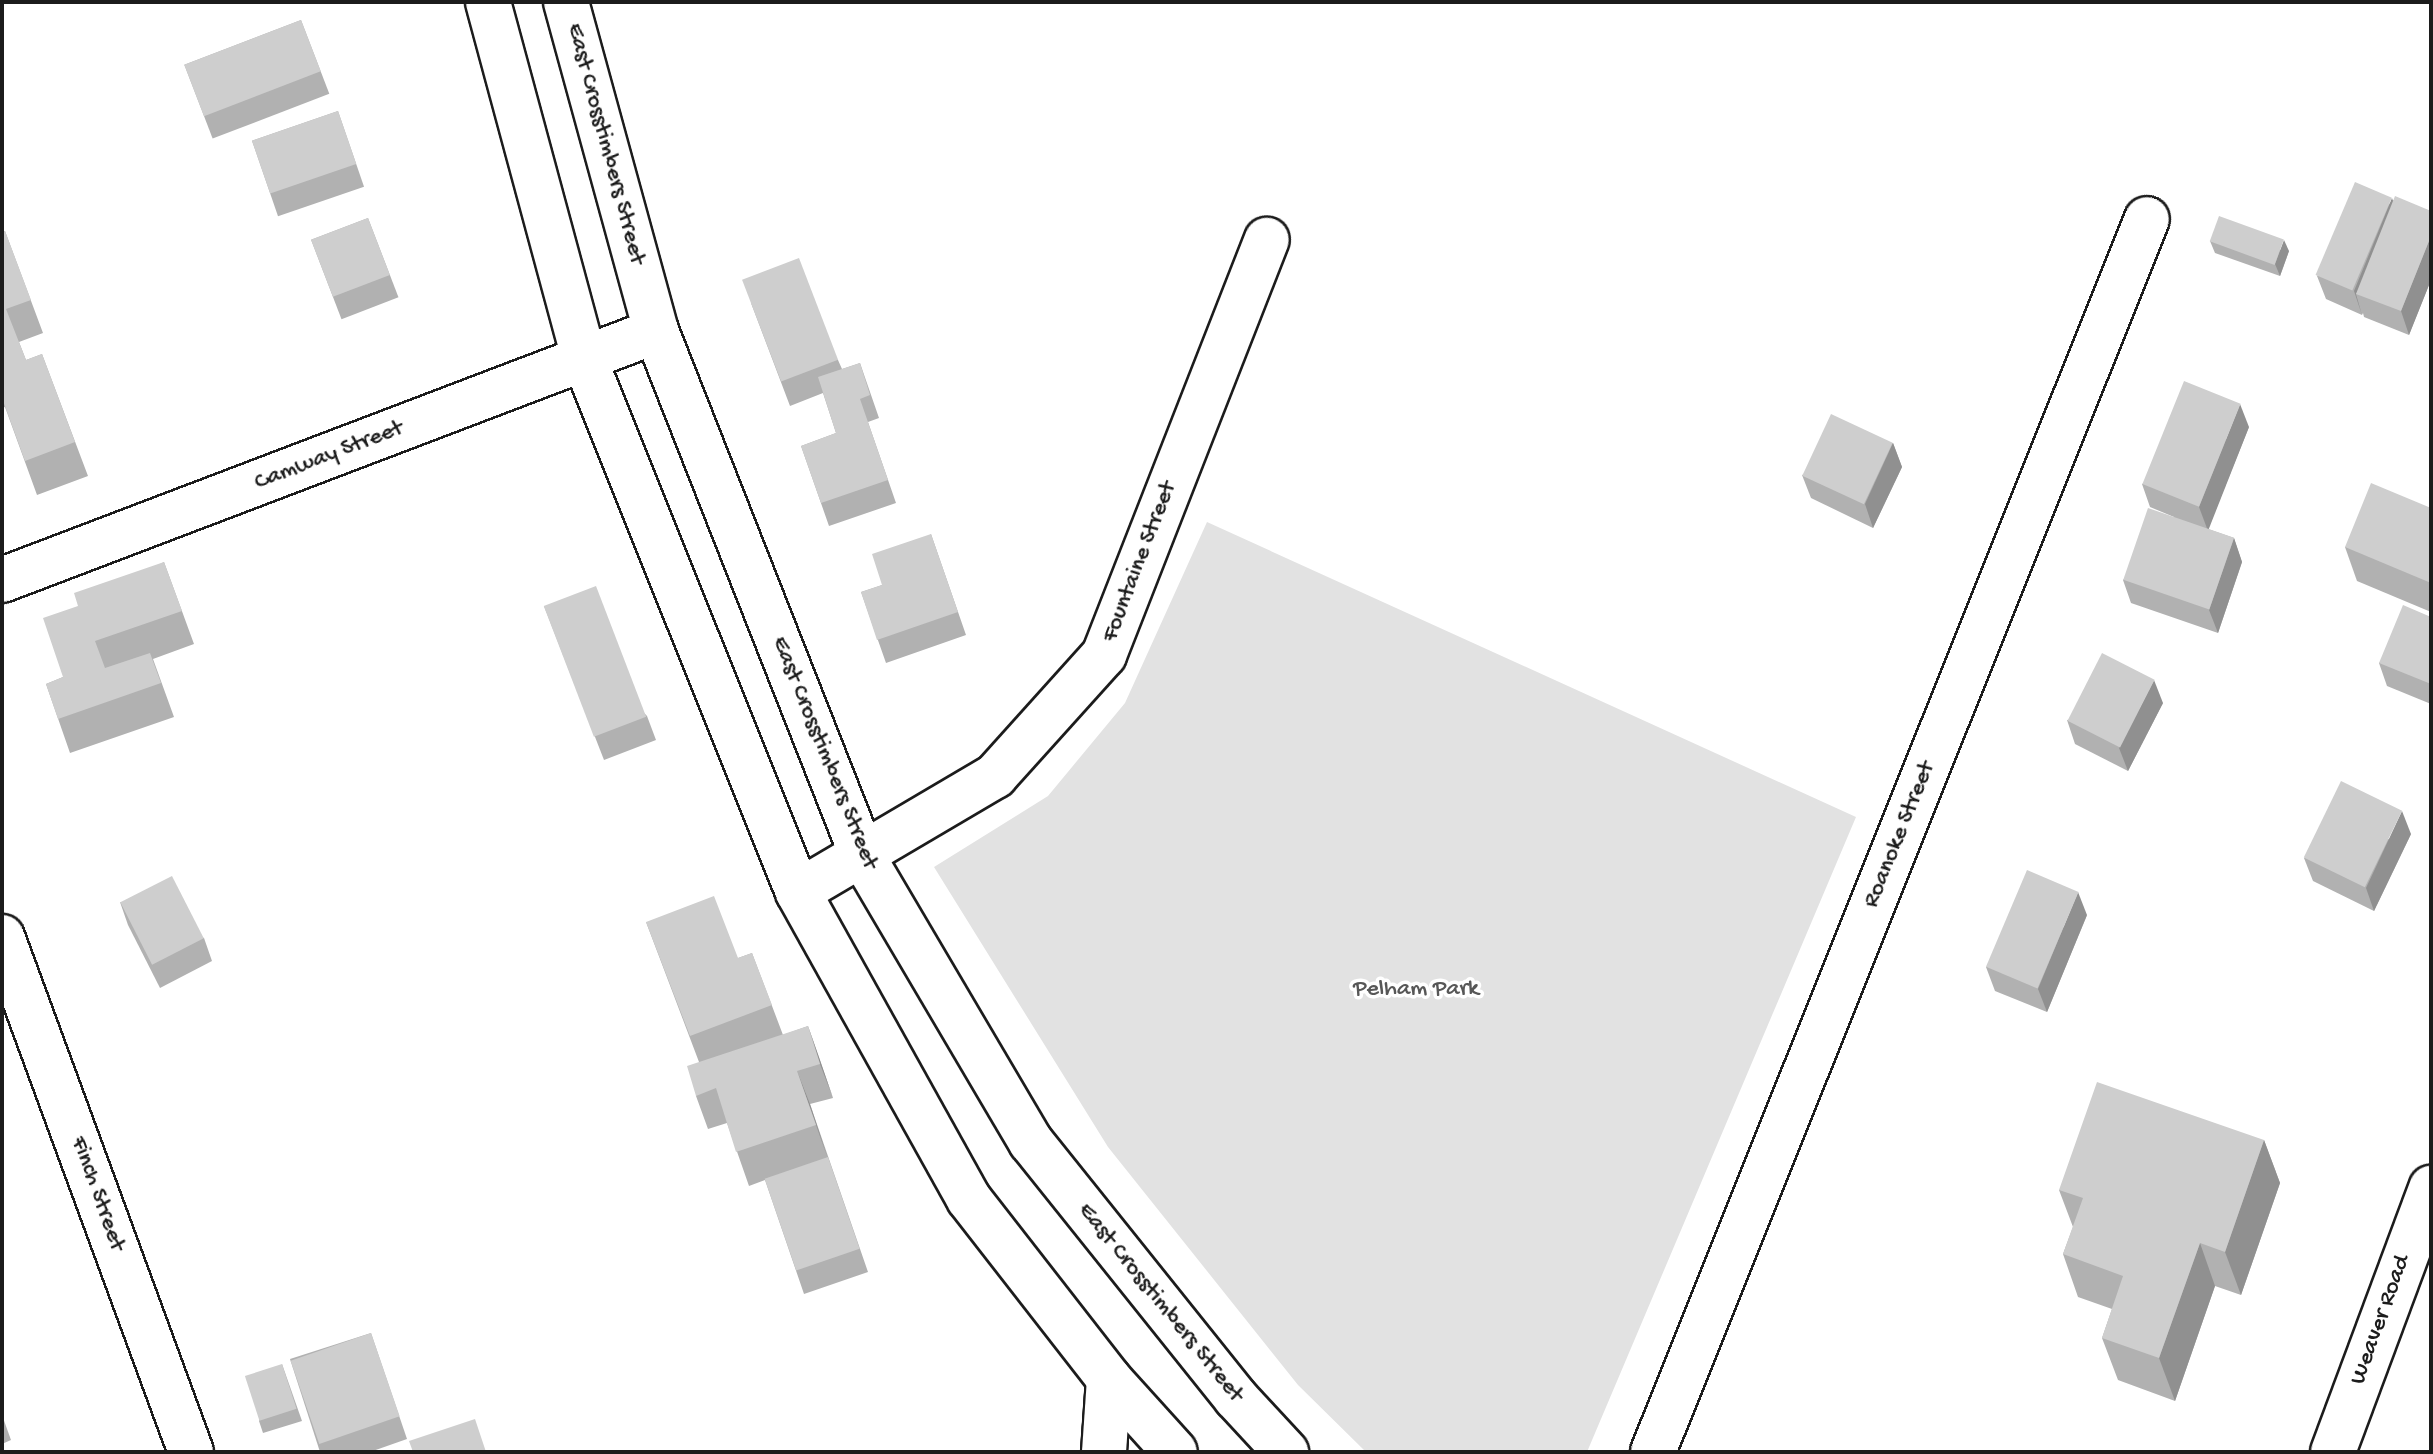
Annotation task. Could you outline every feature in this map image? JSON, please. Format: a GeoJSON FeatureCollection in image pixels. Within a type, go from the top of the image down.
{"type":"FeatureCollection","features":[{"type":"Feature","properties":{"kind":"street"},"geometry":{"type":"LineString","coordinates":[[488,2],[584,358],[798,892],[969,1199],[1109,1379],[1175,1452]]}},
{"type":"Feature","properties":{"kind":"street","name":"East Crosstimbers Street"},"geometry":{"type":"LineString","coordinates":[[566,2],[656,331],[863,857],[1031,1142],[1236,1398],[1286,1452]]}},
{"type":"Feature","properties":{"kind":"street","name":"Roanoke Street"},"geometry":{"type":"LineString","coordinates":[[1653,1452],[2147,219]]}},
{"type":"Feature","properties":{"kind":"street","name":"Fountaine Street"},"geometry":{"type":"LineString","coordinates":[[798,892],[863,857],[995,776],[1104,655],[1267,240]]}},
{"type":"Feature","properties":{"kind":"street","name":"Camway Street"},"geometry":{"type":"LineString","coordinates":[[2,580],[656,331]]}},
{"type":"Feature","properties":{"kind":"street","name":"Finch Street"},"geometry":{"type":"LineString","coordinates":[[2,937],[191,1452]]}},
{"type":"Feature","properties":{"kind":"street","name":"Weaver Road"},"geometry":{"type":"LineString","coordinates":[[2333,1452],[2431,1188]]}},
{"type":"Feature","properties":{"kind":"street"},"geometry":{"type":"LineString","coordinates":[[1104,1452],[1109,1379]]}},
{"type":"Feature","properties":{"kind":"green space","name":"Pelham Park"},"geometry":{"type":"Polygon","coordinates":[[[1207,522],[1856,817],[1587,1452],[1366,1452],[1298,1385],[1108,1147],[934,867],[1048,796],[1125,703],[1207,522]]]}},
{"type":"Feature","properties":{"kind":"building"},"geometry":{"type":"Polygon","coordinates":[[[301,20],[321,71],[204,116],[184,65],[301,20]]]}},
{"type":"Feature","properties":{"kind":"building"},"geometry":{"type":"Polygon","coordinates":[[[338,111],[356,164],[270,194],[252,141],[338,111]]]}},
{"type":"Feature","properties":{"kind":"building"},"geometry":{"type":"Polygon","coordinates":[[[2355,182],[2392,198],[2352,291],[2316,275],[2355,182]]]}},
{"type":"Feature","properties":{"kind":"building"},"geometry":{"type":"Polygon","coordinates":[[[2395,196],[2431,211],[2431,236],[2401,311],[2356,294],[2395,196]]]}},
{"type":"Feature","properties":{"kind":"building"},"geometry":{"type":"Polygon","coordinates":[[[2219,216],[2284,240],[2275,265],[2210,241],[2219,216]]]}},
{"type":"Feature","properties":{"kind":"building"},"geometry":{"type":"Polygon","coordinates":[[[368,218],[390,275],[333,297],[311,240],[368,218]]]}},
{"type":"Feature","properties":{"kind":"building"},"geometry":{"type":"Polygon","coordinates":[[[5,231],[31,300],[6,309],[26,360],[42,354],[75,442],[25,461],[2,398],[2,232],[5,231]]]}},
{"type":"Feature","properties":{"kind":"building"},"geometry":{"type":"Polygon","coordinates":[[[799,258],[838,360],[781,382],[742,280],[799,258]]]}},
{"type":"Feature","properties":{"kind":"building"},"geometry":{"type":"Polygon","coordinates":[[[860,363],[870,395],[860,399],[888,480],[821,503],[801,446],[836,433],[818,377],[860,363]]]}},
{"type":"Feature","properties":{"kind":"building"},"geometry":{"type":"Polygon","coordinates":[[[2184,381],[2241,404],[2199,507],[2142,484],[2184,381]]]}},
{"type":"Feature","properties":{"kind":"building"},"geometry":{"type":"Polygon","coordinates":[[[1831,414],[1893,443],[1864,504],[1802,476],[1831,414]]]}},
{"type":"Feature","properties":{"kind":"building"},"geometry":{"type":"Polygon","coordinates":[[[2371,483],[2431,508],[2431,583],[2345,547],[2371,483]]]}},
{"type":"Feature","properties":{"kind":"building"},"geometry":{"type":"Polygon","coordinates":[[[2148,508],[2234,538],[2209,609],[2123,580],[2148,508]]]}},
{"type":"Feature","properties":{"kind":"building"},"geometry":{"type":"Polygon","coordinates":[[[931,534],[958,612],[877,640],[861,592],[882,585],[872,554],[931,534]]]}},
{"type":"Feature","properties":{"kind":"building"},"geometry":{"type":"Polygon","coordinates":[[[164,562],[182,611],[95,641],[105,668],[150,653],[161,683],[58,719],[46,684],[63,677],[43,618],[78,606],[74,593],[164,562]]]}},
{"type":"Feature","properties":{"kind":"building"},"geometry":{"type":"Polygon","coordinates":[[[596,586],[646,717],[594,737],[544,606],[596,586]]]}},
{"type":"Feature","properties":{"kind":"building"},"geometry":{"type":"Polygon","coordinates":[[[2403,605],[2431,617],[2431,684],[2379,663],[2403,605]]]}},
{"type":"Feature","properties":{"kind":"building"},"geometry":{"type":"Polygon","coordinates":[[[2102,653],[2155,680],[2120,748],[2067,721],[2102,653]]]}},
{"type":"Feature","properties":{"kind":"building"},"geometry":{"type":"Polygon","coordinates":[[[2341,781],[2402,811],[2365,887],[2304,857],[2341,781]]]}},
{"type":"Feature","properties":{"kind":"building"},"geometry":{"type":"Polygon","coordinates":[[[2027,870],[2079,892],[2038,989],[1986,967],[2027,870]]]}},
{"type":"Feature","properties":{"kind":"building"},"geometry":{"type":"Polygon","coordinates":[[[172,876],[204,938],[152,965],[120,902],[172,876]]]}},
{"type":"Feature","properties":{"kind":"building"},"geometry":{"type":"Polygon","coordinates":[[[714,896],[738,958],[752,953],[772,1005],[690,1036],[646,922],[714,896]]]}},
{"type":"Feature","properties":{"kind":"building"},"geometry":{"type":"Polygon","coordinates":[[[808,1026],[820,1064],[797,1071],[816,1125],[736,1152],[716,1088],[696,1096],[687,1066],[808,1026]]]}},
{"type":"Feature","properties":{"kind":"building"},"geometry":{"type":"Polygon","coordinates":[[[2097,1082],[2264,1140],[2225,1252],[2200,1243],[2159,1358],[2102,1338],[2123,1276],[2063,1254],[2083,1198],[2059,1190],[2097,1082]]]}},
{"type":"Feature","properties":{"kind":"building"},"geometry":{"type":"Polygon","coordinates":[[[828,1157],[860,1249],[796,1271],[765,1179],[828,1157]]]}},
{"type":"Feature","properties":{"kind":"building"},"geometry":{"type":"Polygon","coordinates":[[[371,1333],[400,1416],[319,1444],[291,1361],[371,1333]]]}},
{"type":"Feature","properties":{"kind":"building"},"geometry":{"type":"Polygon","coordinates":[[[282,1364],[297,1409],[259,1421],[245,1376],[282,1364]]]}},
{"type":"Feature","properties":{"kind":"building"},"geometry":{"type":"Polygon","coordinates":[[[475,1419],[486,1452],[413,1452],[409,1441],[475,1419]]]}}]}
